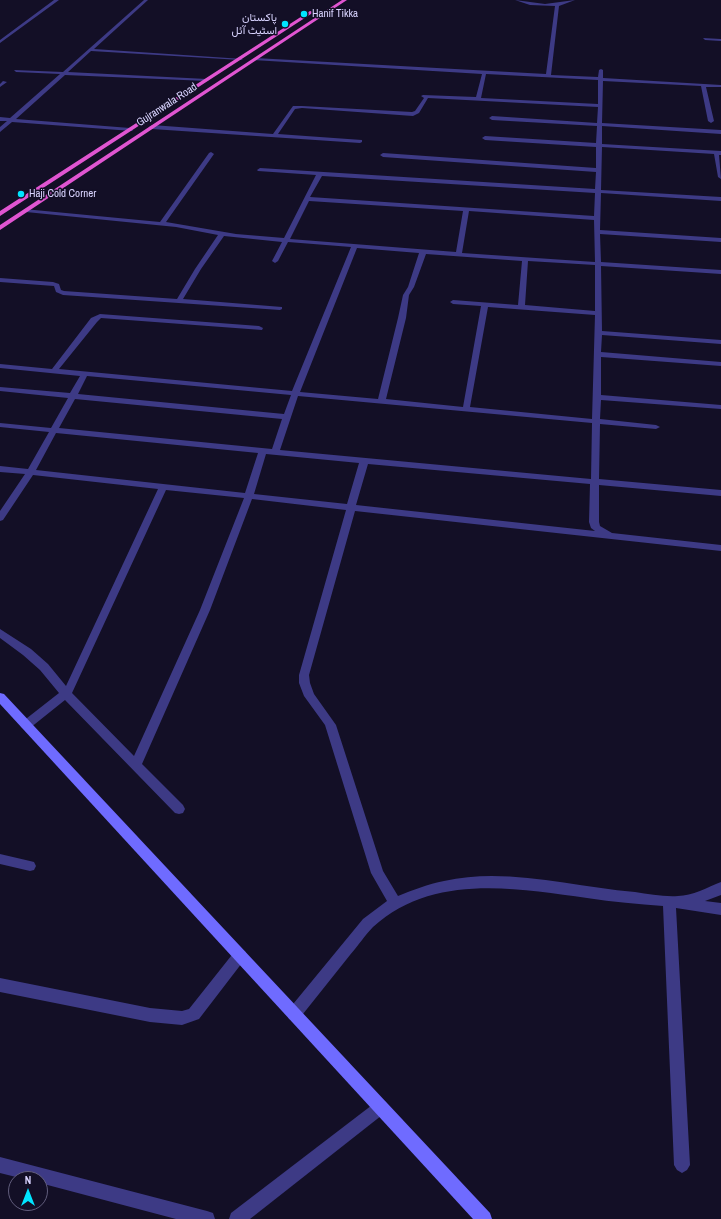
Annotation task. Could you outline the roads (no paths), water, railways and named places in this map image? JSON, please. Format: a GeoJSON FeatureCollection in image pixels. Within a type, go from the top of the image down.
{"type":"FeatureCollection","features":[{"type":"Feature","properties":{"kind":"highway","name":"Gujranwala Road"},"geometry":{"type":"LineString","coordinates":[[0,228],[345,0]]}},
{"type":"Feature","properties":{"kind":"highway","name":"Gujranwala Road"},"geometry":{"type":"LineString","coordinates":[[0,214],[319,8]]}},
{"type":"Feature","properties":{"kind":"highway"},"geometry":{"type":"LineString","coordinates":[[300,20],[312,22]]}},
{"type":"Feature","properties":{"kind":"main road"},"geometry":{"type":"LineString","coordinates":[[0,697],[382,1107],[484,1219]]}},
{"type":"Feature","properties":{"kind":"street"},"geometry":{"type":"LineString","coordinates":[[0,42],[57,0]]}},
{"type":"Feature","properties":{"kind":"street"},"geometry":{"type":"LineString","coordinates":[[0,130],[146,0]]}},
{"type":"Feature","properties":{"kind":"street"},"geometry":{"type":"LineString","coordinates":[[517,0],[537,4],[557,5],[573,0]]}},
{"type":"Feature","properties":{"kind":"street"},"geometry":{"type":"LineString","coordinates":[[548,77],[557,5]]}},
{"type":"Feature","properties":{"kind":"street"},"geometry":{"type":"LineString","coordinates":[[705,39],[721,40]]}},
{"type":"Feature","properties":{"kind":"street"},"geometry":{"type":"LineString","coordinates":[[91,50],[241,59]]}},
{"type":"Feature","properties":{"kind":"street"},"geometry":{"type":"LineString","coordinates":[[255,59],[721,86]]}},
{"type":"Feature","properties":{"kind":"street"},"geometry":{"type":"LineString","coordinates":[[601,70],[597,218],[598,333],[594,525],[599,530],[622,535],[626,538]]}},
{"type":"Feature","properties":{"kind":"street"},"geometry":{"type":"LineString","coordinates":[[16,71],[208,80]]}},
{"type":"Feature","properties":{"kind":"street"},"geometry":{"type":"LineString","coordinates":[[478,99],[484,73]]}},
{"type":"Feature","properties":{"kind":"street"},"geometry":{"type":"LineString","coordinates":[[0,86],[6,82]]}},
{"type":"Feature","properties":{"kind":"street"},"geometry":{"type":"LineString","coordinates":[[703,85],[710,121]]}},
{"type":"Feature","properties":{"kind":"street"},"geometry":{"type":"LineString","coordinates":[[274,136],[293,108],[302,107],[413,114],[417,113],[425,96],[601,106]]}},
{"type":"Feature","properties":{"kind":"street"},"geometry":{"type":"LineString","coordinates":[[492,118],[721,132]]}},
{"type":"Feature","properties":{"kind":"street"},"geometry":{"type":"LineString","coordinates":[[0,119],[130,130]]}},
{"type":"Feature","properties":{"kind":"street"},"geometry":{"type":"LineString","coordinates":[[152,127],[360,141]]}},
{"type":"Feature","properties":{"kind":"street"},"geometry":{"type":"LineString","coordinates":[[485,138],[718,153],[721,177]]}},
{"type":"Feature","properties":{"kind":"street"},"geometry":{"type":"LineString","coordinates":[[162,224],[211,154]]}},
{"type":"Feature","properties":{"kind":"street"},"geometry":{"type":"LineString","coordinates":[[383,155],[598,170]]}},
{"type":"Feature","properties":{"kind":"street"},"geometry":{"type":"LineString","coordinates":[[260,170],[721,199]]}},
{"type":"Feature","properties":{"kind":"street"},"geometry":{"type":"LineString","coordinates":[[275,261],[320,173]]}},
{"type":"Feature","properties":{"kind":"street"},"geometry":{"type":"LineString","coordinates":[[307,199],[597,218]]}},
{"type":"Feature","properties":{"kind":"street"},"geometry":{"type":"LineString","coordinates":[[26,210],[176,225],[222,234],[285,240],[423,252],[721,272]]}},
{"type":"Feature","properties":{"kind":"street"},"geometry":{"type":"LineString","coordinates":[[459,254],[466,210]]}},
{"type":"Feature","properties":{"kind":"street"},"geometry":{"type":"LineString","coordinates":[[597,232],[721,240]]}},
{"type":"Feature","properties":{"kind":"street"},"geometry":{"type":"LineString","coordinates":[[179,301],[198,269],[222,234]]}},
{"type":"Feature","properties":{"kind":"street"},"geometry":{"type":"LineString","coordinates":[[275,452],[295,394],[355,246]]}},
{"type":"Feature","properties":{"kind":"street"},"geometry":{"type":"LineString","coordinates":[[381,402],[402,318],[403,307],[423,252]]}},
{"type":"Feature","properties":{"kind":"street"},"geometry":{"type":"LineString","coordinates":[[521,307],[525,258]]}},
{"type":"Feature","properties":{"kind":"street"},"geometry":{"type":"LineString","coordinates":[[0,280],[53,284],[57,285],[58,291],[63,293],[280,308]]}},
{"type":"Feature","properties":{"kind":"street"},"geometry":{"type":"LineString","coordinates":[[453,302],[598,313]]}},
{"type":"Feature","properties":{"kind":"street"},"geometry":{"type":"LineString","coordinates":[[466,410],[485,304]]}},
{"type":"Feature","properties":{"kind":"street"},"geometry":{"type":"LineString","coordinates":[[54,371],[94,320],[100,316],[259,328]]}},
{"type":"Feature","properties":{"kind":"street"},"geometry":{"type":"LineString","coordinates":[[598,333],[721,342]]}},
{"type":"Feature","properties":{"kind":"street"},"geometry":{"type":"LineString","coordinates":[[597,354],[721,364]]}},
{"type":"Feature","properties":{"kind":"street"},"geometry":{"type":"LineString","coordinates":[[0,366],[656,427]]}},
{"type":"Feature","properties":{"kind":"street"},"geometry":{"type":"LineString","coordinates":[[0,518],[30,473],[85,374]]}},
{"type":"Feature","properties":{"kind":"street"},"geometry":{"type":"LineString","coordinates":[[0,389],[287,417]]}},
{"type":"Feature","properties":{"kind":"street"},"geometry":{"type":"LineString","coordinates":[[596,397],[721,407]]}},
{"type":"Feature","properties":{"kind":"street"},"geometry":{"type":"LineString","coordinates":[[0,425],[596,483],[721,493]]}},
{"type":"Feature","properties":{"kind":"street"},"geometry":{"type":"LineString","coordinates":[[136,766],[214,586],[250,496],[263,451]]}},
{"type":"Feature","properties":{"kind":"street"},"geometry":{"type":"LineString","coordinates":[[364,461],[304,680],[307,694],[323,713],[330,725],[377,873],[395,903]]}},
{"type":"Feature","properties":{"kind":"street"},"geometry":{"type":"LineString","coordinates":[[0,469],[721,548]]}},
{"type":"Feature","properties":{"kind":"street"},"geometry":{"type":"LineString","coordinates":[[26,725],[66,694],[163,487]]}},
{"type":"Feature","properties":{"kind":"street"},"geometry":{"type":"LineString","coordinates":[[0,632],[44,667],[66,694],[179,809]]}},
{"type":"Feature","properties":{"kind":"street"},"geometry":{"type":"LineString","coordinates":[[0,859],[30,866]]}},
{"type":"Feature","properties":{"kind":"street"},"geometry":{"type":"LineString","coordinates":[[294,1014],[368,923],[395,903],[419,893],[445,886],[468,883],[501,882],[530,884],[721,909]]}},
{"type":"Feature","properties":{"kind":"street"},"geometry":{"type":"LineString","coordinates":[[674,902],[715,892],[721,888]]}},
{"type":"Feature","properties":{"kind":"street"},"geometry":{"type":"LineString","coordinates":[[674,902],[682,1165]]}},
{"type":"Feature","properties":{"kind":"street"},"geometry":{"type":"LineString","coordinates":[[0,985],[150,1015],[182,1018],[194,1014],[240,955]]}},
{"type":"Feature","properties":{"kind":"street"},"geometry":{"type":"LineString","coordinates":[[237,1219],[382,1107]]}},
{"type":"Feature","properties":{"kind":"street"},"geometry":{"type":"LineString","coordinates":[[0,1165],[207,1219]]}},
{"type":"Feature","properties":{"kind":"place","name":"Hanif Tikka"},"geometry":{"type":"Point","coordinates":[304,14]}},
{"type":"Feature","properties":{"kind":"place","name":"پاکستان اسٹیٹ آئل"},"geometry":{"type":"Point","coordinates":[285,24]}},
{"type":"Feature","properties":{"kind":"place","name":"Haji Cold Corner"},"geometry":{"type":"Point","coordinates":[21,194]}}]}
